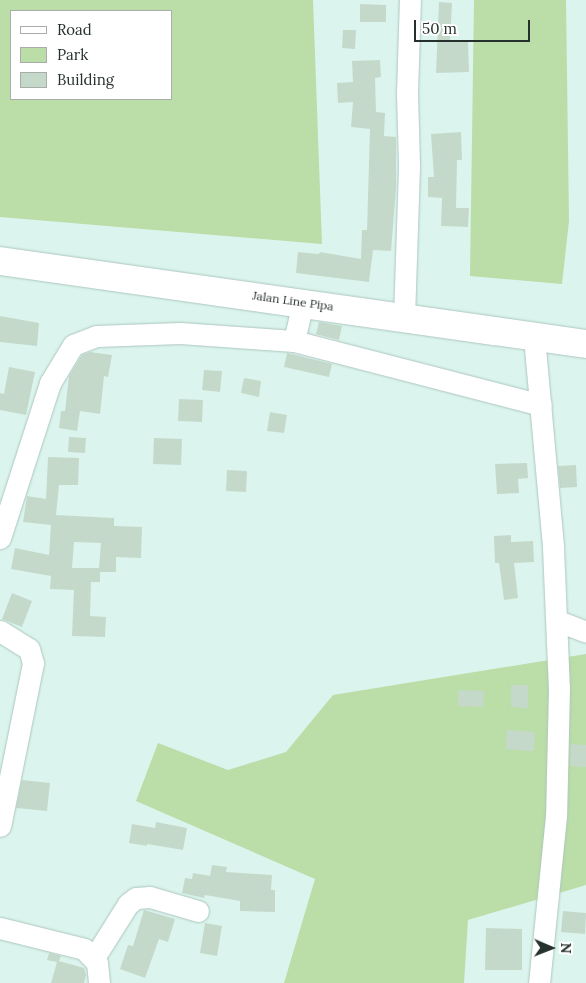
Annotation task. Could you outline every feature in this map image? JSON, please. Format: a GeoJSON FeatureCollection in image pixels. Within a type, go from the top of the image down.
{"type":"FeatureCollection","features":[{"type":"Feature","properties":{"kind":"main road","name":"Jalan Line Pipa"},"geometry":{"type":"LineString","coordinates":[[0,261],[303,302],[586,344]]}},
{"type":"Feature","properties":{"kind":"street"},"geometry":{"type":"LineString","coordinates":[[404,318],[409,165],[407,65],[410,0]]}},
{"type":"Feature","properties":{"kind":"street"},"geometry":{"type":"LineString","coordinates":[[294,341],[303,302]]}},
{"type":"Feature","properties":{"kind":"street"},"geometry":{"type":"LineString","coordinates":[[0,538],[50,383],[73,345],[96,336],[170,333],[217,334],[294,341],[541,405]]}},
{"type":"Feature","properties":{"kind":"street"},"geometry":{"type":"LineString","coordinates":[[534,337],[558,621],[558,779],[539,983]]}},
{"type":"Feature","properties":{"kind":"street"},"geometry":{"type":"LineString","coordinates":[[558,621],[586,632]]}},
{"type":"Feature","properties":{"kind":"street"},"geometry":{"type":"LineString","coordinates":[[0,631],[29,649],[33,663],[33,674],[0,826]]}},
{"type":"Feature","properties":{"kind":"street"},"geometry":{"type":"LineString","coordinates":[[94,958],[128,904],[136,898],[150,897],[198,911]]}},
{"type":"Feature","properties":{"kind":"street"},"geometry":{"type":"LineString","coordinates":[[0,928],[84,949],[94,958],[100,971],[99,983]]}},
{"type":"Feature","properties":{"kind":"green space"},"geometry":{"type":"Polygon","coordinates":[[[0,0],[313,0],[322,244],[0,217],[0,0]]]}},
{"type":"Feature","properties":{"kind":"green space"},"geometry":{"type":"Polygon","coordinates":[[[474,0],[566,0],[569,221],[562,284],[470,276],[474,0]]]}},
{"type":"Feature","properties":{"kind":"green space"},"geometry":{"type":"Polygon","coordinates":[[[586,654],[586,885],[468,920],[464,983],[284,983],[315,879],[136,801],[158,743],[228,770],[286,752],[333,695],[586,654]]]}},
{"type":"Feature","properties":{"kind":"building"},"geometry":{"type":"Polygon","coordinates":[[[439,2],[452,3],[450,42],[468,42],[469,72],[436,73],[439,2]]]}},
{"type":"Feature","properties":{"kind":"building"},"geometry":{"type":"Polygon","coordinates":[[[360,4],[386,5],[386,22],[360,22],[360,4]]]}},
{"type":"Feature","properties":{"kind":"building"},"geometry":{"type":"Polygon","coordinates":[[[343,30],[356,30],[355,49],[342,48],[343,30]]]}},
{"type":"Feature","properties":{"kind":"building"},"geometry":{"type":"Polygon","coordinates":[[[380,60],[381,77],[375,78],[376,112],[385,113],[384,136],[396,137],[396,188],[391,251],[373,250],[369,282],[296,273],[298,252],[319,254],[320,252],[361,259],[362,230],[367,230],[370,129],[351,127],[353,102],[338,103],[337,83],[353,82],[352,61],[380,60]]]}},
{"type":"Feature","properties":{"kind":"building"},"geometry":{"type":"Polygon","coordinates":[[[461,132],[462,160],[457,160],[456,208],[469,208],[468,227],[441,226],[442,198],[428,197],[428,177],[434,177],[431,134],[461,132]]]}},
{"type":"Feature","properties":{"kind":"building"},"geometry":{"type":"Polygon","coordinates":[[[0,316],[39,323],[37,346],[0,342],[0,316]]]}},
{"type":"Feature","properties":{"kind":"building"},"geometry":{"type":"Polygon","coordinates":[[[319,322],[342,326],[339,340],[316,334],[319,322]]]}},
{"type":"Feature","properties":{"kind":"building"},"geometry":{"type":"Polygon","coordinates":[[[90,352],[112,355],[108,377],[104,376],[100,414],[80,411],[77,431],[59,428],[61,411],[65,411],[69,376],[82,355],[90,352]]]}},
{"type":"Feature","properties":{"kind":"building"},"geometry":{"type":"Polygon","coordinates":[[[287,353],[332,364],[329,377],[284,367],[287,353]]]}},
{"type":"Feature","properties":{"kind":"building"},"geometry":{"type":"Polygon","coordinates":[[[9,367],[35,372],[26,415],[0,410],[0,393],[4,394],[9,367]]]}},
{"type":"Feature","properties":{"kind":"building"},"geometry":{"type":"Polygon","coordinates":[[[204,370],[222,371],[220,392],[202,390],[204,370]]]}},
{"type":"Feature","properties":{"kind":"building"},"geometry":{"type":"Polygon","coordinates":[[[244,378],[261,381],[259,397],[241,393],[244,378]]]}},
{"type":"Feature","properties":{"kind":"building"},"geometry":{"type":"Polygon","coordinates":[[[179,399],[203,400],[202,422],[178,421],[179,399]]]}},
{"type":"Feature","properties":{"kind":"building"},"geometry":{"type":"Polygon","coordinates":[[[270,412],[287,415],[284,433],[267,431],[270,412]]]}},
{"type":"Feature","properties":{"kind":"building"},"geometry":{"type":"Polygon","coordinates":[[[69,437],[86,438],[85,453],[68,452],[69,437]]]}},
{"type":"Feature","properties":{"kind":"building"},"geometry":{"type":"Polygon","coordinates":[[[154,438],[182,439],[181,465],[153,464],[154,438]]]}},
{"type":"Feature","properties":{"kind":"building"},"geometry":{"type":"Polygon","coordinates":[[[48,457],[79,458],[78,485],[59,485],[56,515],[114,518],[114,526],[142,527],[141,558],[116,557],[116,572],[100,572],[100,582],[91,582],[90,616],[106,617],[105,637],[72,636],[74,590],[50,589],[51,576],[11,569],[15,548],[49,555],[51,525],[23,522],[27,496],[46,499],[48,457]],[[74,542],[72,568],[99,568],[101,543],[74,542]]]}},
{"type":"Feature","properties":{"kind":"building"},"geometry":{"type":"Polygon","coordinates":[[[527,463],[528,478],[518,479],[519,493],[497,494],[495,464],[527,463]]]}},
{"type":"Feature","properties":{"kind":"building"},"geometry":{"type":"Polygon","coordinates":[[[576,465],[577,487],[560,488],[558,466],[576,465]]]}},
{"type":"Feature","properties":{"kind":"building"},"geometry":{"type":"Polygon","coordinates":[[[227,470],[247,471],[246,492],[226,491],[227,470]]]}},
{"type":"Feature","properties":{"kind":"building"},"geometry":{"type":"Polygon","coordinates":[[[511,535],[511,542],[533,541],[534,562],[514,563],[518,598],[504,600],[499,563],[495,563],[494,536],[511,535]]]}},
{"type":"Feature","properties":{"kind":"building"},"geometry":{"type":"Polygon","coordinates":[[[12,593],[32,601],[22,627],[2,619],[12,593]]]}},
{"type":"Feature","properties":{"kind":"building"},"geometry":{"type":"Polygon","coordinates":[[[511,685],[528,685],[528,708],[511,707],[511,685]]]}},
{"type":"Feature","properties":{"kind":"building"},"geometry":{"type":"Polygon","coordinates":[[[458,690],[484,691],[483,707],[458,706],[458,690]]]}},
{"type":"Feature","properties":{"kind":"building"},"geometry":{"type":"Polygon","coordinates":[[[507,730],[535,732],[534,751],[506,749],[507,730]]]}},
{"type":"Feature","properties":{"kind":"building"},"geometry":{"type":"Polygon","coordinates":[[[571,744],[586,745],[586,767],[570,766],[571,744]]]}},
{"type":"Feature","properties":{"kind":"building"},"geometry":{"type":"Polygon","coordinates":[[[22,780],[50,783],[47,811],[16,808],[22,780]]]}},
{"type":"Feature","properties":{"kind":"building"},"geometry":{"type":"Polygon","coordinates":[[[156,822],[187,828],[183,850],[129,843],[132,824],[155,828],[156,822]]]}},
{"type":"Feature","properties":{"kind":"building"},"geometry":{"type":"Polygon","coordinates":[[[212,865],[227,867],[226,872],[272,875],[271,890],[275,890],[275,912],[240,911],[240,901],[205,895],[204,898],[182,893],[185,878],[192,879],[193,873],[210,876],[212,865]]]}},
{"type":"Feature","properties":{"kind":"building"},"geometry":{"type":"Polygon","coordinates":[[[144,910],[175,919],[168,942],[159,939],[145,978],[120,969],[128,945],[133,946],[144,910]]]}},
{"type":"Feature","properties":{"kind":"building"},"geometry":{"type":"Polygon","coordinates":[[[563,911],[586,913],[585,934],[561,932],[563,911]]]}},
{"type":"Feature","properties":{"kind":"building"},"geometry":{"type":"Polygon","coordinates":[[[205,923],[222,926],[217,956],[200,953],[205,923]]]}},
{"type":"Feature","properties":{"kind":"building"},"geometry":{"type":"Polygon","coordinates":[[[486,928],[522,929],[522,970],[485,970],[486,928]]]}},
{"type":"Feature","properties":{"kind":"building"},"geometry":{"type":"Polygon","coordinates":[[[49,953],[61,956],[59,961],[84,968],[86,975],[84,983],[51,983],[57,962],[47,960],[49,953]]]}}]}
